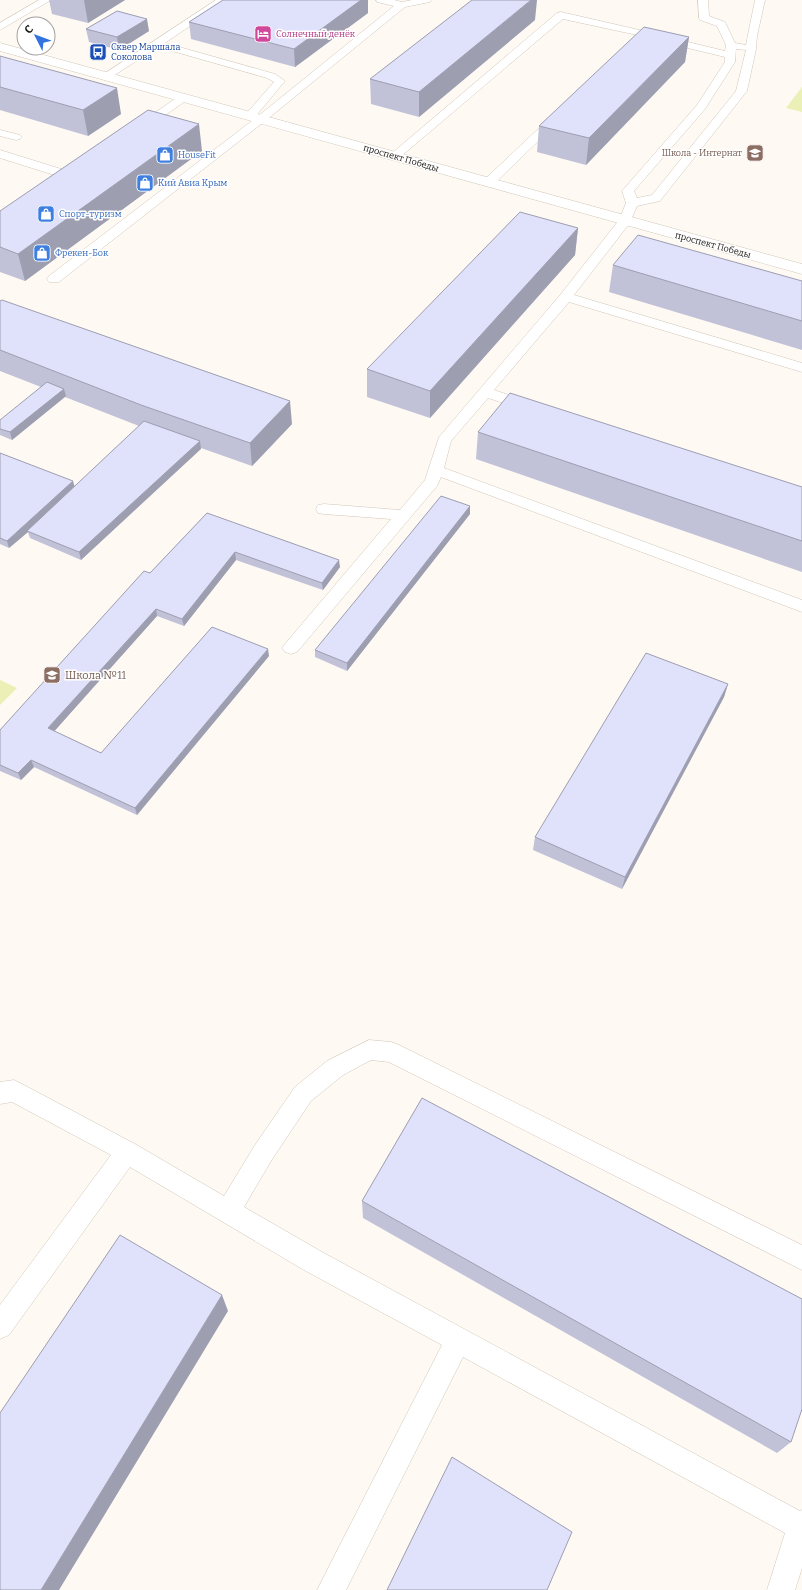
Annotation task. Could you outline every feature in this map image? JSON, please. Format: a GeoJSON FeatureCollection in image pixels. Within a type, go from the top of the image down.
{"type":"FeatureCollection","features":[{"type":"Feature","properties":{"kind":"street","name":"проспект Победы"},"geometry":{"type":"LineString","coordinates":[[0,47],[802,269]]}},
{"type":"Feature","properties":{"kind":"lane"},"geometry":{"type":"LineString","coordinates":[[0,27],[46,0]]}},
{"type":"Feature","properties":{"kind":"lane"},"geometry":{"type":"LineString","coordinates":[[106,76],[162,45],[223,0]]}},
{"type":"Feature","properties":{"kind":"lane"},"geometry":{"type":"LineString","coordinates":[[382,0],[402,5],[426,0]]}},
{"type":"Feature","properties":{"kind":"lane"},"geometry":{"type":"LineString","coordinates":[[292,648],[432,482],[444,440],[566,297],[625,221],[632,203],[628,191],[700,107],[730,62],[730,50],[721,24],[704,18],[703,0]]}},
{"type":"Feature","properties":{"kind":"lane"},"geometry":{"type":"LineString","coordinates":[[632,203],[656,198],[741,91],[751,49],[752,36],[760,0]]}},
{"type":"Feature","properties":{"kind":"lane"},"geometry":{"type":"LineString","coordinates":[[54,279],[256,118],[402,5]]}},
{"type":"Feature","properties":{"kind":"lane"},"geometry":{"type":"LineString","coordinates":[[395,156],[561,15],[644,34],[730,50],[751,49]]}},
{"type":"Feature","properties":{"kind":"lane"},"geometry":{"type":"LineString","coordinates":[[622,56],[644,34]]}},
{"type":"Feature","properties":{"kind":"lane"},"geometry":{"type":"LineString","coordinates":[[162,45],[271,76],[280,81],[256,118]]}},
{"type":"Feature","properties":{"kind":"lane"},"geometry":{"type":"LineString","coordinates":[[132,133],[183,98]]}},
{"type":"Feature","properties":{"kind":"lane"},"geometry":{"type":"LineString","coordinates":[[489,182],[565,110]]}},
{"type":"Feature","properties":{"kind":"lane"},"geometry":{"type":"LineString","coordinates":[[0,133],[16,137]]}},
{"type":"Feature","properties":{"kind":"lane"},"geometry":{"type":"LineString","coordinates":[[0,154],[70,176]]}},
{"type":"Feature","properties":{"kind":"lane"},"geometry":{"type":"LineString","coordinates":[[57,184],[82,167]]}},
{"type":"Feature","properties":{"kind":"lane"},"geometry":{"type":"LineString","coordinates":[[566,297],[802,368]]}},
{"type":"Feature","properties":{"kind":"lane"},"geometry":{"type":"LineString","coordinates":[[485,392],[545,412]]}},
{"type":"Feature","properties":{"kind":"lane"},"geometry":{"type":"LineString","coordinates":[[436,470],[802,606]]}},
{"type":"Feature","properties":{"kind":"lane"},"geometry":{"type":"LineString","coordinates":[[324,509],[403,515]]}},
{"type":"Feature","properties":{"kind":"lane"},"geometry":{"type":"LineString","coordinates":[[228,1211],[303,1094],[334,1068],[369,1050],[391,1052],[802,1258]]}},
{"type":"Feature","properties":{"kind":"lane"},"geometry":{"type":"LineString","coordinates":[[0,1093],[14,1091],[127,1152],[313,1261],[802,1525],[781,1590]]}},
{"type":"Feature","properties":{"kind":"lane"},"geometry":{"type":"LineString","coordinates":[[0,1326],[127,1152]]}},
{"type":"Feature","properties":{"kind":"lane"},"geometry":{"type":"LineString","coordinates":[[331,1590],[458,1340]]}},
{"type":"Feature","properties":{"kind":"green space"},"geometry":{"type":"Polygon","coordinates":[[[802,87],[802,112],[786,108],[802,87]]]}},
{"type":"Feature","properties":{"kind":"green space"},"geometry":{"type":"Polygon","coordinates":[[[0,680],[17,688],[0,705],[0,680]]]}},
{"type":"Feature","properties":{"kind":"building"},"geometry":{"type":"Polygon","coordinates":[[[223,0],[361,0],[294,49],[189,22],[223,0]]]}},
{"type":"Feature","properties":{"kind":"building"},"geometry":{"type":"Polygon","coordinates":[[[472,0],[531,0],[419,92],[370,79],[472,0]]]}},
{"type":"Feature","properties":{"kind":"building"},"geometry":{"type":"Polygon","coordinates":[[[117,11],[147,19],[117,37],[86,29],[117,11]]]}},
{"type":"Feature","properties":{"kind":"building"},"geometry":{"type":"Polygon","coordinates":[[[644,27],[689,37],[589,138],[539,126],[644,27]]]}},
{"type":"Feature","properties":{"kind":"building"},"geometry":{"type":"Polygon","coordinates":[[[0,56],[117,88],[83,110],[0,87],[0,56]]]}},
{"type":"Feature","properties":{"kind":"building"},"geometry":{"type":"Polygon","coordinates":[[[148,110],[199,124],[18,254],[0,247],[0,211],[148,110]]]}},
{"type":"Feature","properties":{"kind":"building"},"geometry":{"type":"Polygon","coordinates":[[[520,212],[578,228],[430,391],[367,369],[520,212]]]}},
{"type":"Feature","properties":{"kind":"building"},"geometry":{"type":"Polygon","coordinates":[[[638,235],[802,281],[802,321],[613,265],[638,235]]]}},
{"type":"Feature","properties":{"kind":"building"},"geometry":{"type":"Polygon","coordinates":[[[2,300],[290,401],[250,443],[141,405],[0,350],[0,301],[2,300]]]}},
{"type":"Feature","properties":{"kind":"building"},"geometry":{"type":"Polygon","coordinates":[[[47,382],[64,389],[10,432],[0,429],[0,420],[47,382]]]}},
{"type":"Feature","properties":{"kind":"building"},"geometry":{"type":"Polygon","coordinates":[[[510,393],[802,487],[802,541],[478,432],[510,393]]]}},
{"type":"Feature","properties":{"kind":"building"},"geometry":{"type":"Polygon","coordinates":[[[144,421],[200,441],[79,552],[27,531],[144,421]]]}},
{"type":"Feature","properties":{"kind":"building"},"geometry":{"type":"Polygon","coordinates":[[[0,453],[73,481],[7,541],[0,538],[0,453]]]}},
{"type":"Feature","properties":{"kind":"building"},"geometry":{"type":"Polygon","coordinates":[[[441,496],[470,506],[347,663],[315,650],[441,496]]]}},
{"type":"Feature","properties":{"kind":"building"},"geometry":{"type":"Polygon","coordinates":[[[207,513],[339,560],[322,583],[235,552],[182,619],[156,609],[48,728],[101,753],[212,627],[268,649],[135,808],[31,760],[18,773],[0,765],[0,730],[144,571],[150,573],[207,513]]]}},
{"type":"Feature","properties":{"kind":"building"},"geometry":{"type":"Polygon","coordinates":[[[646,653],[728,684],[625,877],[535,837],[646,653]]]}},
{"type":"Feature","properties":{"kind":"building"},"geometry":{"type":"Polygon","coordinates":[[[422,1098],[802,1299],[802,1409],[791,1442],[362,1201],[422,1098]]]}},
{"type":"Feature","properties":{"kind":"building"},"geometry":{"type":"Polygon","coordinates":[[[120,1235],[222,1295],[41,1590],[0,1590],[0,1413],[120,1235]]]}},
{"type":"Feature","properties":{"kind":"building"},"geometry":{"type":"Polygon","coordinates":[[[452,1457],[572,1532],[547,1590],[387,1590],[452,1457]]]}},
{"type":"Feature","properties":{"kind":"place","name":"Солнечный денёк"},"geometry":{"type":"Point","coordinates":[263,34]}},
{"type":"Feature","properties":{"kind":"place","name":"Сквер Маршала Соколова"},"geometry":{"type":"Point","coordinates":[98,52]}},
{"type":"Feature","properties":{"kind":"place","name":"Школа - Интернат"},"geometry":{"type":"Point","coordinates":[755,153]}},
{"type":"Feature","properties":{"kind":"place","name":"HouseFit"},"geometry":{"type":"Point","coordinates":[165,155]}},
{"type":"Feature","properties":{"kind":"place","name":"Кий Авиа Крым"},"geometry":{"type":"Point","coordinates":[145,183]}},
{"type":"Feature","properties":{"kind":"place","name":"Спорт-туризм"},"geometry":{"type":"Point","coordinates":[46,214]}},
{"type":"Feature","properties":{"kind":"place","name":"Фрекен-Бок"},"geometry":{"type":"Point","coordinates":[42,253]}},
{"type":"Feature","properties":{"kind":"place","name":"Школа №11"},"geometry":{"type":"Point","coordinates":[52,675]}}]}
